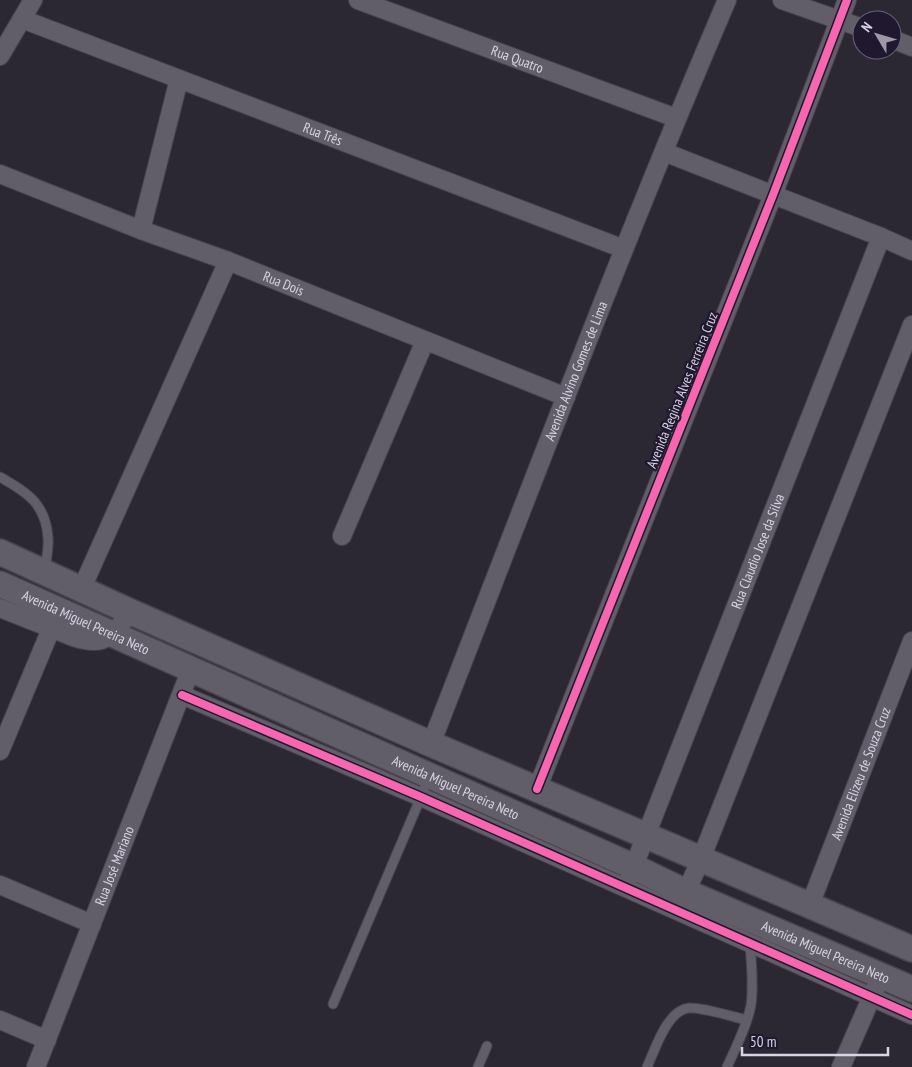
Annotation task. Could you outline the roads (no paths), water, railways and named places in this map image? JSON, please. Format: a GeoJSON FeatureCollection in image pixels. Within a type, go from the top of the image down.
{"type":"FeatureCollection","features":[{"type":"Feature","properties":{"kind":"main road","name":"Avenida Miguel Pereira Neto"},"geometry":{"type":"LineString","coordinates":[[0,552],[131,612],[431,744],[912,949]]}},
{"type":"Feature","properties":{"kind":"main road","name":"Avenida Miguel Pereira Neto"},"geometry":{"type":"LineString","coordinates":[[0,584],[191,669],[425,786],[629,878],[876,986],[912,989]]}},
{"type":"Feature","properties":{"kind":"street"},"geometry":{"type":"LineString","coordinates":[[2,47],[33,0]]}},
{"type":"Feature","properties":{"kind":"street","name":"Rua Quatro"},"geometry":{"type":"LineString","coordinates":[[358,0],[402,8],[676,118]]}},
{"type":"Feature","properties":{"kind":"street","name":"Avenida Alvino Gomes de Lima"},"geometry":{"type":"LineString","coordinates":[[431,744],[676,118],[727,0]]}},
{"type":"Feature","properties":{"kind":"street"},"geometry":{"type":"LineString","coordinates":[[782,0],[852,24]]}},
{"type":"Feature","properties":{"kind":"street","name":"Avenida Regina Alves Ferreira Cruz"},"geometry":{"type":"LineString","coordinates":[[538,789],[773,195],[847,0]]}},
{"type":"Feature","properties":{"kind":"street","name":"Rua Três"},"geometry":{"type":"LineString","coordinates":[[22,19],[624,249]]}},
{"type":"Feature","properties":{"kind":"street"},"geometry":{"type":"LineString","coordinates":[[141,230],[179,79]]}},
{"type":"Feature","properties":{"kind":"street"},"geometry":{"type":"LineString","coordinates":[[664,152],[882,237],[912,251]]}},
{"type":"Feature","properties":{"kind":"street","name":"Rua Dois"},"geometry":{"type":"LineString","coordinates":[[0,174],[141,230],[228,261],[566,398]]}},
{"type":"Feature","properties":{"kind":"street","name":"Rua Claudio Jose da Silva"},"geometry":{"type":"LineString","coordinates":[[629,878],[882,237]]}},
{"type":"Feature","properties":{"kind":"street"},"geometry":{"type":"LineString","coordinates":[[82,588],[228,261]]}},
{"type":"Feature","properties":{"kind":"street"},"geometry":{"type":"LineString","coordinates":[[912,325],[701,859],[682,901],[750,942],[876,986],[912,1015]]}},
{"type":"Feature","properties":{"kind":"street"},"geometry":{"type":"LineString","coordinates":[[342,536],[425,341]]}},
{"type":"Feature","properties":{"kind":"street"},"geometry":{"type":"LineString","coordinates":[[0,608],[51,629],[84,641],[93,642],[108,638],[131,612]]}},
{"type":"Feature","properties":{"kind":"street"},"geometry":{"type":"LineString","coordinates":[[0,751],[51,629]]}},
{"type":"Feature","properties":{"kind":"street","name":"Avenida Elizeu de Souza Cruz"},"geometry":{"type":"LineString","coordinates":[[810,905],[912,641]]}},
{"type":"Feature","properties":{"kind":"street","name":"Rua José Mariano"},"geometry":{"type":"LineString","coordinates":[[41,1065],[47,1040],[191,669]]}},
{"type":"Feature","properties":{"kind":"street"},"geometry":{"type":"LineString","coordinates":[[182,695],[425,786]]}},
{"type":"Feature","properties":{"kind":"street"},"geometry":{"type":"LineString","coordinates":[[0,885],[92,924]]}},
{"type":"Feature","properties":{"kind":"street"},"geometry":{"type":"LineString","coordinates":[[841,1067],[876,986]]}},
{"type":"Feature","properties":{"kind":"street"},"geometry":{"type":"LineString","coordinates":[[0,1020],[47,1040]]}},
{"type":"Feature","properties":{"kind":"lane"},"geometry":{"type":"LineString","coordinates":[[0,477],[30,496],[37,503],[46,520],[48,540],[45,572]]}},
{"type":"Feature","properties":{"kind":"lane"},"geometry":{"type":"LineString","coordinates":[[333,1004],[425,786]]}},
{"type":"Feature","properties":{"kind":"lane"},"geometry":{"type":"LineString","coordinates":[[727,1067],[751,1006],[750,942]]}},
{"type":"Feature","properties":{"kind":"lane"},"geometry":{"type":"LineString","coordinates":[[647,1067],[662,1033],[671,1019],[679,1012],[688,1008],[699,1009],[747,1020]]}},
{"type":"Feature","properties":{"kind":"lane"},"geometry":{"type":"LineString","coordinates":[[478,1067],[487,1046]]}}]}
